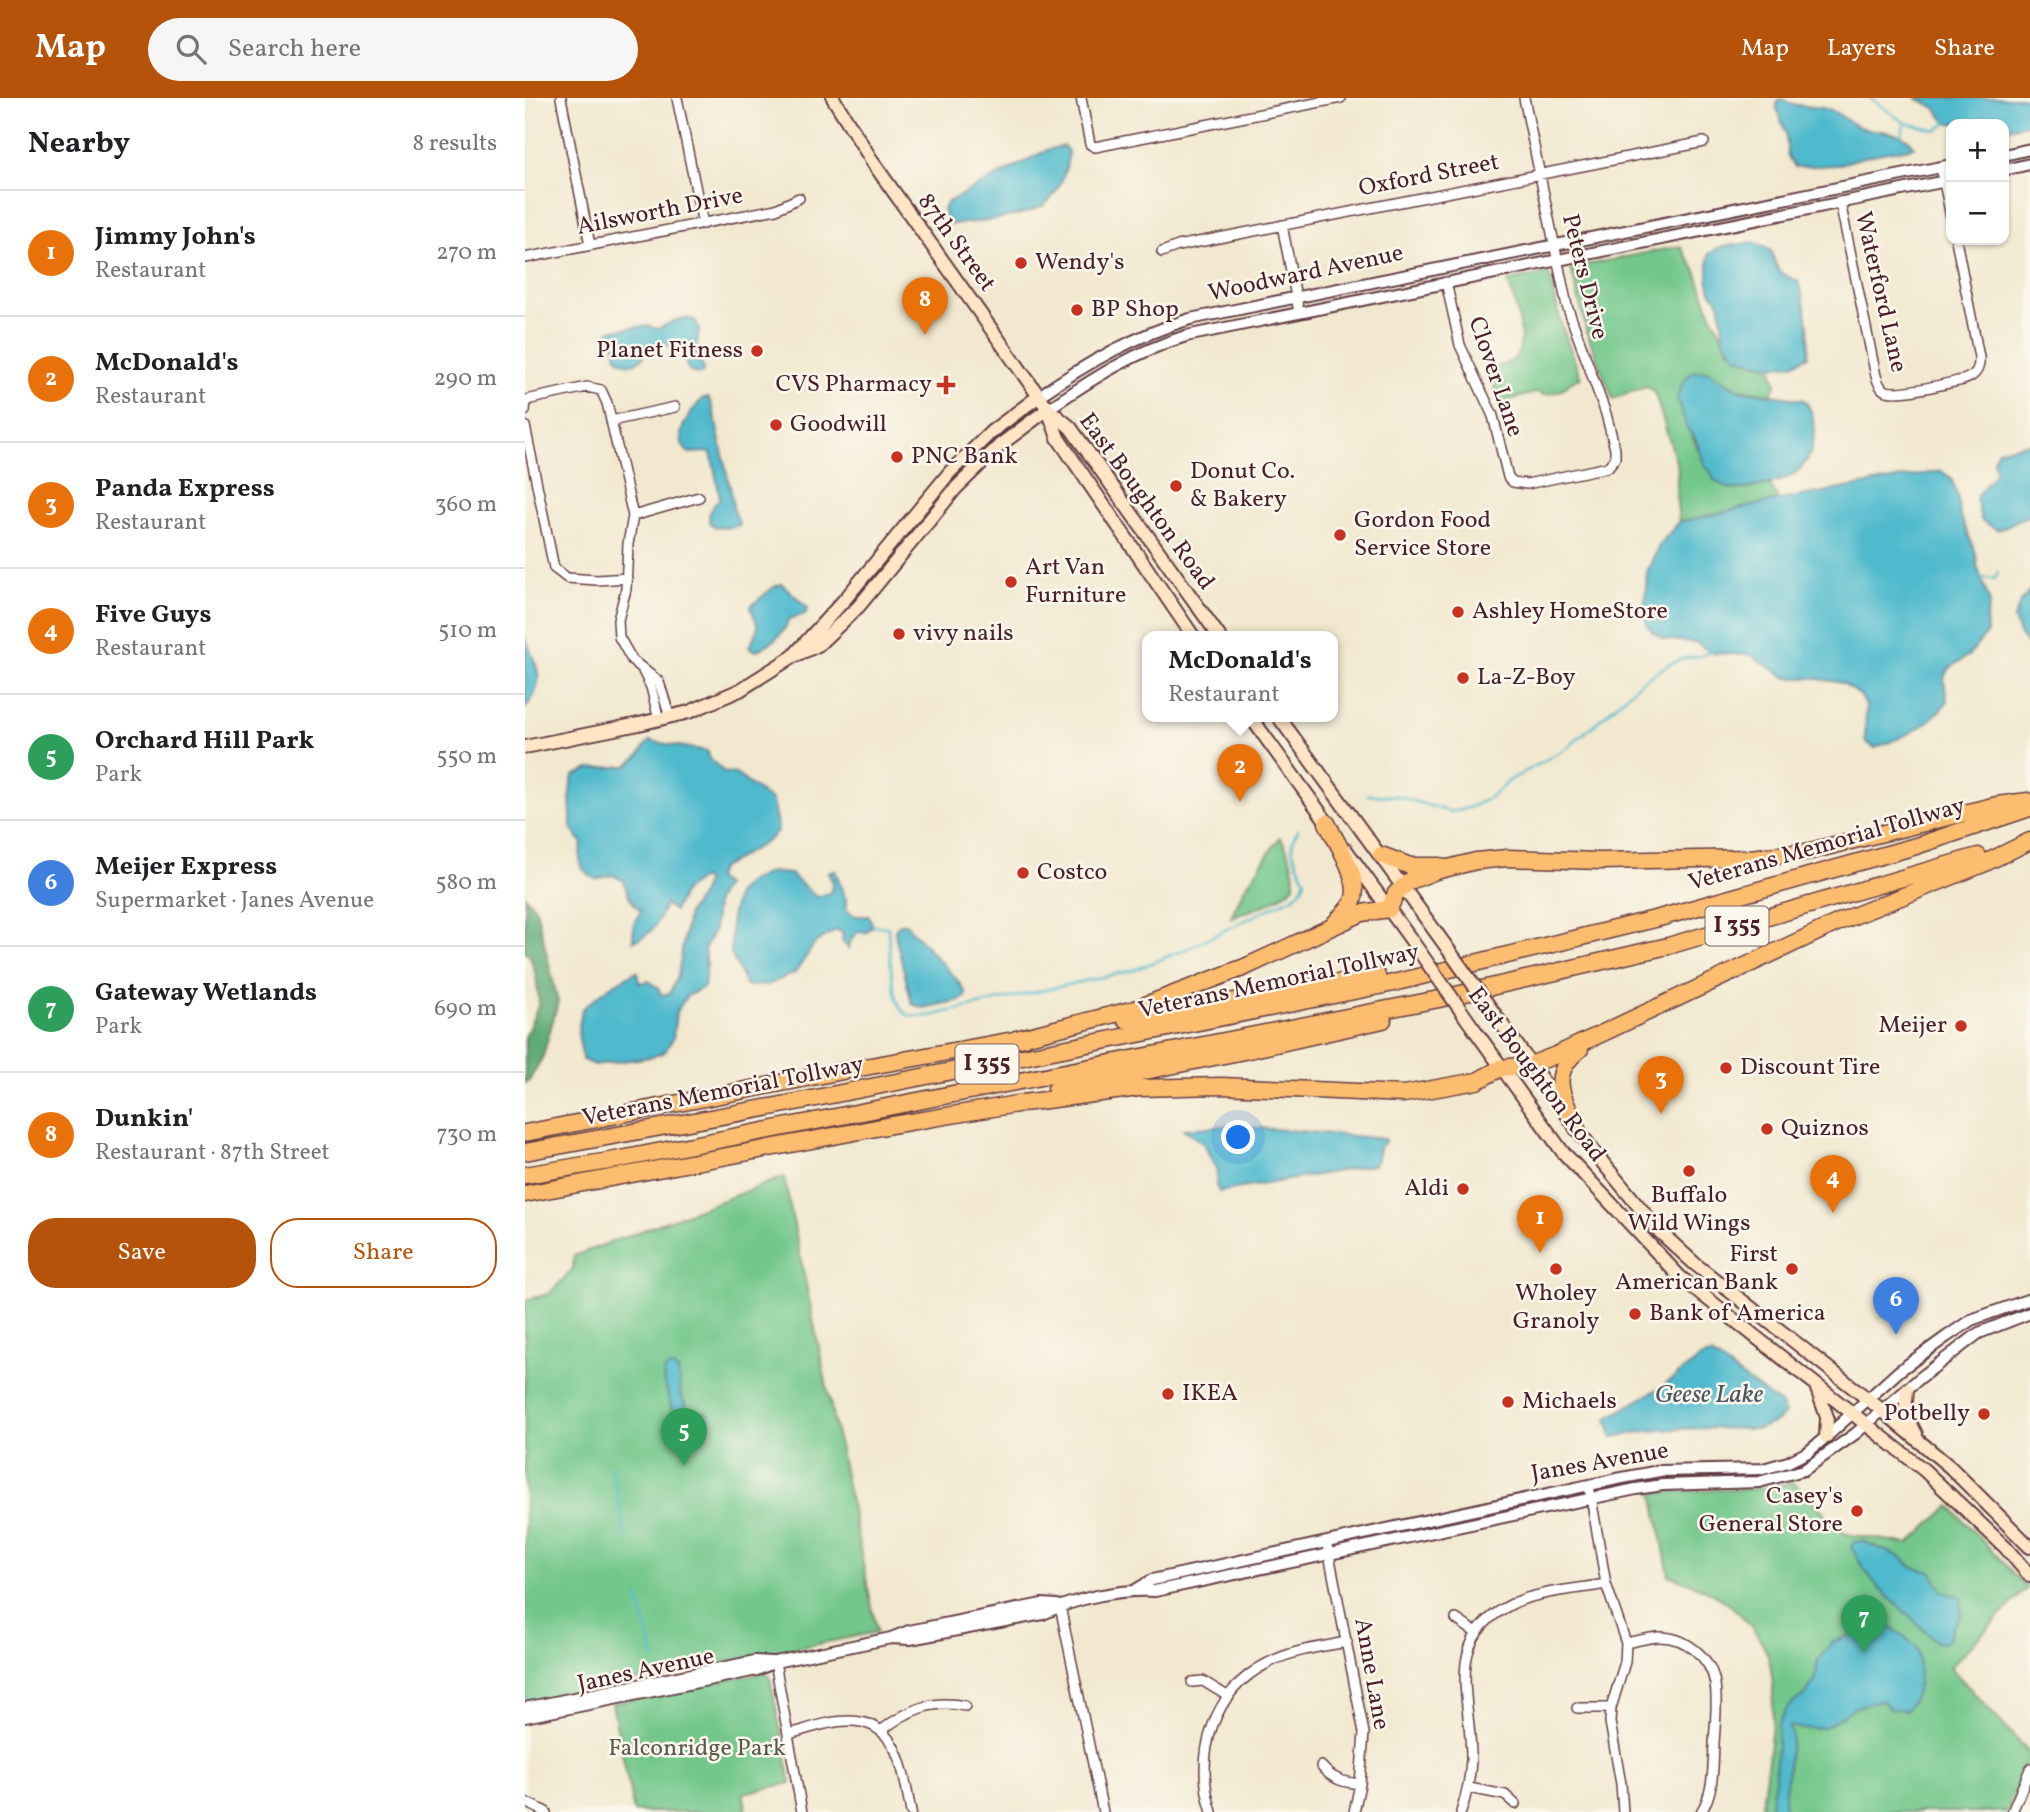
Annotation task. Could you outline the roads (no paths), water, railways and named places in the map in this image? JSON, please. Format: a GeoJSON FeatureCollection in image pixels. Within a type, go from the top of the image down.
{"type":"FeatureCollection","features":[{"type":"Feature","properties":{"kind":"highway"},"geometry":{"type":"LineString","coordinates":[[1016,1040],[1135,1009],[1245,967],[1369,911],[1389,909],[1403,886],[1453,866],[1489,859],[1695,860],[1806,852],[1997,805],[2030,800]]}},
{"type":"Feature","properties":{"kind":"highway","name":"Veterans Memorial Tollway"},"geometry":{"type":"LineString","coordinates":[[525,1152],[776,1106],[1389,985],[1672,915],[1916,846],[2030,808]]}},
{"type":"Feature","properties":{"kind":"highway"},"geometry":{"type":"LineString","coordinates":[[1327,823],[1351,873],[1355,891],[1350,905],[1328,929]]}},
{"type":"Feature","properties":{"kind":"highway"},"geometry":{"type":"LineString","coordinates":[[525,1194],[893,1125],[1023,1103],[1139,1088],[1221,1086],[1404,1094],[1477,1081],[1501,1068],[1530,1065],[1593,1038],[1841,921],[1983,864],[2030,840]]}},
{"type":"Feature","properties":{"kind":"highway","name":"Veterans Memorial Tollway"},"geometry":{"type":"LineString","coordinates":[[525,1175],[621,1159],[1439,999],[1668,946],[2030,840]]}},
{"type":"Feature","properties":{"kind":"highway"},"geometry":{"type":"LineString","coordinates":[[1381,855],[1411,866],[1453,866]]}},
{"type":"Feature","properties":{"kind":"highway"},"geometry":{"type":"LineString","coordinates":[[525,1133],[1016,1040],[1408,971],[1448,970]]}},
{"type":"Feature","properties":{"kind":"highway"},"geometry":{"type":"LineString","coordinates":[[893,1125],[919,1117],[1358,1026],[1408,1014],[1439,999]]}},
{"type":"Feature","properties":{"kind":"highway"},"geometry":{"type":"LineString","coordinates":[[1577,1128],[1561,1090],[1561,1072],[1569,1058],[1593,1038]]}},
{"type":"Feature","properties":{"kind":"main road","name":"87th Street"},"geometry":{"type":"LineString","coordinates":[[834,98],[874,164],[1048,409]]}},
{"type":"Feature","properties":{"kind":"main road","name":"Woodward Avenue"},"geometry":{"type":"LineString","coordinates":[[792,657],[846,598],[950,472],[991,432],[1039,396]]}},
{"type":"Feature","properties":{"kind":"main road","name":"Woodward Avenue"},"geometry":{"type":"LineString","coordinates":[[525,747],[665,718],[713,703],[818,645],[837,629],[890,570],[956,488],[1000,445],[1048,409]]}},
{"type":"Feature","properties":{"kind":"main road","name":"East Boughton Road"},"geometry":{"type":"LineString","coordinates":[[1048,409],[1070,427],[1215,631]]}},
{"type":"Feature","properties":{"kind":"main road","name":"East Boughton Road"},"geometry":{"type":"LineString","coordinates":[[1048,409],[1058,438],[1189,631]]}},
{"type":"Feature","properties":{"kind":"main road","name":"East Boughton Road"},"geometry":{"type":"LineString","coordinates":[[1254,722],[1562,1152],[1680,1277],[1924,1469],[2006,1548],[2030,1576]]}},
{"type":"Feature","properties":{"kind":"main road","name":"East Boughton Road"},"geometry":{"type":"LineString","coordinates":[[1282,722],[1436,931],[1530,1065],[1658,1231],[1695,1264],[1921,1443],[1982,1497],[2030,1547]]}},
{"type":"Feature","properties":{"kind":"main road"},"geometry":{"type":"LineString","coordinates":[[1815,1383],[1827,1417],[1826,1437]]}},
{"type":"Feature","properties":{"kind":"main road"},"geometry":{"type":"LineString","coordinates":[[1907,1389],[1905,1413],[1921,1443]]}},
{"type":"Feature","properties":{"kind":"street"},"geometry":{"type":"LineString","coordinates":[[561,98],[590,245]]}},
{"type":"Feature","properties":{"kind":"street"},"geometry":{"type":"LineString","coordinates":[[677,98],[703,224]]}},
{"type":"Feature","properties":{"kind":"street"},"geometry":{"type":"LineString","coordinates":[[1081,98],[1092,146],[1341,98]]}},
{"type":"Feature","properties":{"kind":"street","name":"Peters Drive"},"geometry":{"type":"LineString","coordinates":[[1513,482],[1527,484],[1608,467],[1612,463],[1615,449],[1572,323],[1524,98]]}},
{"type":"Feature","properties":{"kind":"street","name":"Oxford Street"},"geometry":{"type":"LineString","coordinates":[[1162,252],[1178,246],[1703,142]]}},
{"type":"Feature","properties":{"kind":"street"},"geometry":{"type":"LineString","coordinates":[[2009,154],[2030,149]]}},
{"type":"Feature","properties":{"kind":"street"},"geometry":{"type":"LineString","coordinates":[[2009,169],[2030,164]]}},
{"type":"Feature","properties":{"kind":"street","name":"Woodward Avenue"},"geometry":{"type":"LineString","coordinates":[[1039,396],[1091,361],[1151,332],[1190,319],[1946,166]]}},
{"type":"Feature","properties":{"kind":"street","name":"Woodward Avenue"},"geometry":{"type":"LineString","coordinates":[[1048,409],[1103,372],[1161,344],[1214,329],[1946,181]]}},
{"type":"Feature","properties":{"kind":"street","name":"Ailsworth Drive"},"geometry":{"type":"LineString","coordinates":[[525,258],[776,209],[799,198]]}},
{"type":"Feature","properties":{"kind":"street","name":"Waterford Lane"},"geometry":{"type":"LineString","coordinates":[[1840,202],[1876,376],[1885,390],[1897,392],[1963,380],[1977,372],[1979,356],[1956,245]]}},
{"type":"Feature","properties":{"kind":"street"},"geometry":{"type":"LineString","coordinates":[[1282,225],[1299,312]]}},
{"type":"Feature","properties":{"kind":"street","name":"Clover Lane"},"geometry":{"type":"LineString","coordinates":[[1446,282],[1460,345],[1493,415],[1505,470],[1513,482]]}},
{"type":"Feature","properties":{"kind":"street"},"geometry":{"type":"LineString","coordinates":[[525,411],[526,400],[587,387],[601,390],[607,403],[633,516],[628,544],[627,578],[618,628],[622,646],[640,667],[659,682],[665,718]]}},
{"type":"Feature","properties":{"kind":"street"},"geometry":{"type":"LineString","coordinates":[[611,421],[675,407]]}},
{"type":"Feature","properties":{"kind":"street"},"geometry":{"type":"LineString","coordinates":[[525,426],[554,568],[567,578],[627,578]]}},
{"type":"Feature","properties":{"kind":"street"},"geometry":{"type":"LineString","coordinates":[[633,516],[699,497]]}},
{"type":"Feature","properties":{"kind":"street","name":"Janes Avenue"},"geometry":{"type":"LineString","coordinates":[[525,1717],[757,1670],[775,1662],[891,1638],[910,1639],[1043,1614],[1060,1605],[1134,1590],[1155,1591],[1659,1471],[1763,1469],[1788,1462],[1808,1452],[1899,1371],[1971,1320],[2030,1299]]}},
{"type":"Feature","properties":{"kind":"street","name":"Janes Avenue"},"geometry":{"type":"LineString","coordinates":[[1328,1549],[1663,1485],[1739,1483],[1783,1477],[1804,1470],[1883,1411],[1979,1333],[2030,1314]]}},
{"type":"Feature","properties":{"kind":"street"},"geometry":{"type":"LineString","coordinates":[[1589,1486],[1606,1584],[1626,1643],[1622,1679],[1611,1708],[1610,1722],[1623,1812]]}},
{"type":"Feature","properties":{"kind":"street","name":"Anne Lane"},"geometry":{"type":"LineString","coordinates":[[1328,1549],[1364,1733],[1360,1784],[1354,1812]]}},
{"type":"Feature","properties":{"kind":"street"},"geometry":{"type":"LineString","coordinates":[[1461,1812],[1469,1788],[1471,1758],[1464,1674],[1475,1632],[1513,1603],[1606,1584]]}},
{"type":"Feature","properties":{"kind":"street"},"geometry":{"type":"LineString","coordinates":[[1060,1605],[1103,1812]]}},
{"type":"Feature","properties":{"kind":"street"},"geometry":{"type":"LineString","coordinates":[[1456,1619],[1475,1632]]}},
{"type":"Feature","properties":{"kind":"street"},"geometry":{"type":"LineString","coordinates":[[1626,1643],[1659,1637],[1672,1639],[1688,1644],[1710,1666],[1717,1699],[1712,1776],[1707,1801],[1701,1812]]}},
{"type":"Feature","properties":{"kind":"street"},"geometry":{"type":"LineString","coordinates":[[1212,1812],[1204,1775],[1206,1746],[1215,1718],[1229,1697],[1246,1678],[1265,1664],[1303,1651],[1347,1642]]}},
{"type":"Feature","properties":{"kind":"street","name":"Janes Avenue"},"geometry":{"type":"LineString","coordinates":[[525,1708],[755,1661],[775,1662]]}},
{"type":"Feature","properties":{"kind":"street"},"geometry":{"type":"LineString","coordinates":[[775,1662],[802,1812]]}},
{"type":"Feature","properties":{"kind":"street"},"geometry":{"type":"LineString","coordinates":[[1192,1682],[1203,1681],[1229,1697]]}},
{"type":"Feature","properties":{"kind":"street"},"geometry":{"type":"LineString","coordinates":[[882,1730],[903,1714],[923,1706],[950,1703],[965,1706]]}},
{"type":"Feature","properties":{"kind":"street"},"geometry":{"type":"LineString","coordinates":[[1577,1707],[1611,1708]]}},
{"type":"Feature","properties":{"kind":"street"},"geometry":{"type":"LineString","coordinates":[[789,1734],[846,1721],[859,1722],[882,1730],[897,1752],[911,1812]]}},
{"type":"Feature","properties":{"kind":"street"},"geometry":{"type":"LineString","coordinates":[[1321,1766],[1341,1782],[1360,1784]]}},
{"type":"Feature","properties":{"kind":"street"},"geometry":{"type":"LineString","coordinates":[[2012,1812],[2030,1769]]}},
{"type":"Feature","properties":{"kind":"street"},"geometry":{"type":"LineString","coordinates":[[1469,1788],[1506,1795],[1515,1804]]}},
{"type":"Feature","properties":{"kind":"street"},"geometry":{"type":"LineString","coordinates":[[525,1802],[546,1812]]}},
{"type":"Feature","properties":{"kind":"water"},"geometry":{"type":"Polygon","coordinates":[[[1916,98],[2030,98],[2030,123],[2009,128],[2009,119],[1946,119],[1946,122],[1935,108],[1916,98]]]}},
{"type":"Feature","properties":{"kind":"water"},"geometry":{"type":"Polygon","coordinates":[[[1782,99],[1795,105],[1830,110],[1859,127],[1897,134],[1910,141],[1914,147],[1837,165],[1795,167],[1788,157],[1786,134],[1777,108],[1777,100],[1782,99]]]}},
{"type":"Feature","properties":{"kind":"water"},"geometry":{"type":"Polygon","coordinates":[[[1063,146],[1068,151],[1064,173],[1058,188],[1044,205],[1013,216],[972,223],[951,224],[945,216],[943,209],[948,202],[1047,150],[1063,146]]]}},
{"type":"Feature","properties":{"kind":"water"},"geometry":{"type":"Polygon","coordinates":[[[1754,242],[1771,251],[1782,274],[1798,281],[1807,318],[1809,347],[1808,356],[1793,364],[1771,366],[1737,357],[1724,340],[1720,304],[1711,291],[1708,278],[1709,254],[1720,247],[1754,242]]]}},
{"type":"Feature","properties":{"kind":"water"},"geometry":{"type":"Polygon","coordinates":[[[687,318],[695,320],[699,328],[696,351],[704,370],[701,374],[690,371],[685,360],[664,342],[632,364],[617,357],[615,346],[605,337],[610,330],[648,326],[658,329],[687,318]]]}},
{"type":"Feature","properties":{"kind":"water"},"geometry":{"type":"Polygon","coordinates":[[[1707,371],[1739,390],[1804,400],[1811,412],[1814,430],[1808,458],[1796,473],[1778,482],[1745,489],[1725,487],[1714,480],[1705,466],[1695,438],[1687,428],[1677,398],[1683,382],[1692,372],[1707,371]]]}},
{"type":"Feature","properties":{"kind":"water"},"geometry":{"type":"Polygon","coordinates":[[[703,398],[708,398],[712,405],[733,508],[740,525],[719,528],[711,523],[710,512],[720,497],[711,452],[689,453],[683,447],[681,432],[703,398]]]}},
{"type":"Feature","properties":{"kind":"water"},"geometry":{"type":"Polygon","coordinates":[[[2030,443],[2030,515],[1997,530],[1981,520],[1976,498],[1996,472],[1993,459],[1998,450],[2030,443]]]}},
{"type":"Feature","properties":{"kind":"water"},"geometry":{"type":"Polygon","coordinates":[[[1941,471],[1951,478],[1960,515],[1976,553],[1977,566],[1990,603],[1986,617],[1987,633],[1969,655],[1946,673],[1944,679],[1947,702],[1940,711],[1924,725],[1906,735],[1875,748],[1865,741],[1866,706],[1861,696],[1843,683],[1813,678],[1787,678],[1751,655],[1713,653],[1696,643],[1664,639],[1648,626],[1644,613],[1647,572],[1659,545],[1679,522],[1779,500],[1941,471]]]}},
{"type":"Feature","properties":{"kind":"water"},"geometry":{"type":"Polygon","coordinates":[[[782,584],[808,608],[805,614],[789,619],[776,638],[755,651],[749,647],[758,627],[751,606],[774,587],[782,584]]]}},
{"type":"Feature","properties":{"kind":"water"},"geometry":{"type":"Polygon","coordinates":[[[2030,591],[2030,648],[2019,634],[2014,619],[2020,603],[2030,591]]]}},
{"type":"Feature","properties":{"kind":"water"},"geometry":{"type":"Polygon","coordinates":[[[525,638],[536,665],[538,681],[537,689],[525,708],[525,638]]]}},
{"type":"Feature","properties":{"kind":"water"},"geometry":{"type":"Polygon","coordinates":[[[649,741],[707,751],[711,760],[724,772],[736,774],[772,801],[778,830],[769,840],[720,869],[716,879],[725,885],[716,901],[714,930],[704,950],[704,987],[687,996],[676,1012],[673,1038],[665,1052],[651,1057],[594,1065],[583,1060],[578,1033],[582,1009],[612,985],[637,971],[639,983],[649,981],[658,988],[661,995],[669,994],[678,976],[688,913],[701,895],[706,882],[702,878],[685,890],[674,911],[665,904],[654,927],[633,941],[634,923],[641,911],[630,899],[623,880],[612,875],[596,879],[586,872],[581,864],[582,843],[571,828],[570,795],[573,776],[589,769],[627,766],[639,756],[649,741]]]}},
{"type":"Feature","properties":{"kind":"water"},"geometry":{"type":"Polygon","coordinates":[[[835,870],[846,900],[846,911],[856,916],[869,916],[873,926],[866,933],[859,931],[851,939],[849,949],[842,941],[843,933],[837,930],[816,942],[795,973],[767,985],[746,986],[731,953],[731,917],[737,893],[748,882],[770,872],[790,874],[816,897],[830,893],[833,883],[828,872],[835,870]]]}},
{"type":"Feature","properties":{"kind":"water"},"geometry":{"type":"Polygon","coordinates":[[[900,924],[906,924],[959,982],[965,997],[923,1008],[912,1004],[896,939],[895,929],[900,924]]]}},
{"type":"Feature","properties":{"kind":"water"},"geometry":{"type":"Polygon","coordinates":[[[1227,1126],[1385,1139],[1385,1142],[1379,1147],[1377,1160],[1373,1165],[1219,1192],[1216,1186],[1217,1171],[1204,1144],[1183,1129],[1227,1126]]]}},
{"type":"Feature","properties":{"kind":"water","name":"Geese Lake"},"geometry":{"type":"Polygon","coordinates":[[[1712,1355],[1781,1405],[1785,1414],[1776,1422],[1757,1429],[1694,1428],[1647,1431],[1612,1437],[1607,1419],[1661,1387],[1702,1357],[1712,1355]]]}},
{"type":"Feature","properties":{"kind":"water"},"geometry":{"type":"Polygon","coordinates":[[[669,1367],[678,1371],[681,1396],[690,1412],[706,1412],[709,1415],[690,1442],[681,1443],[663,1377],[664,1371],[669,1367]]]}},
{"type":"Feature","properties":{"kind":"water"},"geometry":{"type":"Polygon","coordinates":[[[1862,1541],[1901,1557],[1912,1567],[1931,1572],[1943,1592],[1961,1597],[1961,1615],[1948,1640],[1937,1642],[1879,1588],[1851,1547],[1854,1542],[1862,1541]]]}},
{"type":"Feature","properties":{"kind":"water"},"geometry":{"type":"Polygon","coordinates":[[[1867,1624],[1890,1626],[1918,1649],[1919,1666],[1915,1695],[1906,1710],[1890,1709],[1882,1700],[1856,1707],[1825,1727],[1789,1727],[1792,1735],[1784,1801],[1786,1812],[1769,1812],[1775,1779],[1778,1724],[1788,1707],[1805,1694],[1815,1680],[1818,1660],[1832,1642],[1853,1634],[1867,1624]]]}},
{"type":"Feature","properties":{"kind":"waterway"},"geometry":{"type":"LineString","coordinates":[[1870,98],[1905,123],[1937,130],[1946,124]]}},
{"type":"Feature","properties":{"kind":"waterway"},"geometry":{"type":"LineString","coordinates":[[1901,136],[1905,123]]}},
{"type":"Feature","properties":{"kind":"waterway"},"geometry":{"type":"LineString","coordinates":[[1980,578],[1994,579],[1998,572]]}},
{"type":"Feature","properties":{"kind":"waterway"},"geometry":{"type":"LineString","coordinates":[[1368,795],[1397,796],[1450,812],[1468,808],[1486,800],[1509,781],[1568,747],[1643,680],[1677,661],[1709,651]]}},
{"type":"Feature","properties":{"kind":"waterway"},"geometry":{"type":"LineString","coordinates":[[873,926],[888,927],[897,999],[901,1008],[911,1016],[929,1016],[1134,970],[1184,950],[1293,897],[1301,890],[1305,880],[1292,848],[1298,830]]}},
{"type":"Feature","properties":{"kind":"waterway"},"geometry":{"type":"LineString","coordinates":[[611,1466],[626,1537]]}},
{"type":"Feature","properties":{"kind":"waterway"},"geometry":{"type":"LineString","coordinates":[[638,1596],[655,1660]]}},
{"type":"Feature","properties":{"kind":"place","name":"Wendy's"},"geometry":{"type":"Point","coordinates":[1021,263]}},
{"type":"Feature","properties":{"kind":"place","name":"BP Shop"},"geometry":{"type":"Point","coordinates":[1077,310]}},
{"type":"Feature","properties":{"kind":"place","name":"Dunkin'"},"geometry":{"type":"Point","coordinates":[925,335]}},
{"type":"Feature","properties":{"kind":"place","name":"Planet Fitness"},"geometry":{"type":"Point","coordinates":[757,351]}},
{"type":"Feature","properties":{"kind":"place","name":"CVS Pharmacy"},"geometry":{"type":"Point","coordinates":[946,385]}},
{"type":"Feature","properties":{"kind":"place","name":"Goodwill"},"geometry":{"type":"Point","coordinates":[776,425]}},
{"type":"Feature","properties":{"kind":"place","name":"PNC Bank"},"geometry":{"type":"Point","coordinates":[897,457]}},
{"type":"Feature","properties":{"kind":"place","name":"Donut Co. & Bakery"},"geometry":{"type":"Point","coordinates":[1176,486]}},
{"type":"Feature","properties":{"kind":"place","name":"Gordon Food Service Store"},"geometry":{"type":"Point","coordinates":[1340,535]}},
{"type":"Feature","properties":{"kind":"place","name":"Art Van Furniture"},"geometry":{"type":"Point","coordinates":[1011,582]}},
{"type":"Feature","properties":{"kind":"place","name":"Ashley HomeStore"},"geometry":{"type":"Point","coordinates":[1458,612]}},
{"type":"Feature","properties":{"kind":"place","name":"vivy nails"},"geometry":{"type":"Point","coordinates":[899,634]}},
{"type":"Feature","properties":{"kind":"place","name":"La-Z-Boy"},"geometry":{"type":"Point","coordinates":[1463,678]}},
{"type":"Feature","properties":{"kind":"place","name":"McDonald's"},"geometry":{"type":"Point","coordinates":[1240,802]}},
{"type":"Feature","properties":{"kind":"place","name":"Costco"},"geometry":{"type":"Point","coordinates":[1023,873]}},
{"type":"Feature","properties":{"kind":"place","name":"Meijer"},"geometry":{"type":"Point","coordinates":[1961,1026]}},
{"type":"Feature","properties":{"kind":"place","name":"Discount Tire"},"geometry":{"type":"Point","coordinates":[1726,1068]}},
{"type":"Feature","properties":{"kind":"place","name":"Panda Express"},"geometry":{"type":"Point","coordinates":[1661,1114]}},
{"type":"Feature","properties":{"kind":"place","name":"Quiznos"},"geometry":{"type":"Point","coordinates":[1767,1129]}},
{"type":"Feature","properties":{"kind":"place","name":"Buffalo Wild Wings"},"geometry":{"type":"Point","coordinates":[1689,1171]}},
{"type":"Feature","properties":{"kind":"place","name":"Aldi"},"geometry":{"type":"Point","coordinates":[1463,1189]}},
{"type":"Feature","properties":{"kind":"place","name":"Five Guys"},"geometry":{"type":"Point","coordinates":[1833,1213]}},
{"type":"Feature","properties":{"kind":"place","name":"Jimmy John's"},"geometry":{"type":"Point","coordinates":[1540,1253]}},
{"type":"Feature","properties":{"kind":"place","name":"Wholey Granoly"},"geometry":{"type":"Point","coordinates":[1556,1269]}},
{"type":"Feature","properties":{"kind":"place","name":"First American Bank"},"geometry":{"type":"Point","coordinates":[1792,1269]}},
{"type":"Feature","properties":{"kind":"place","name":"Bank of America"},"geometry":{"type":"Point","coordinates":[1635,1314]}},
{"type":"Feature","properties":{"kind":"place","name":"Meijer Express"},"geometry":{"type":"Point","coordinates":[1896,1335]}},
{"type":"Feature","properties":{"kind":"place","name":"IKEA"},"geometry":{"type":"Point","coordinates":[1168,1394]}},
{"type":"Feature","properties":{"kind":"place","name":"Michaels"},"geometry":{"type":"Point","coordinates":[1508,1402]}},
{"type":"Feature","properties":{"kind":"place","name":"Potbelly"},"geometry":{"type":"Point","coordinates":[1984,1414]}},
{"type":"Feature","properties":{"kind":"place","name":"Orchard Hill Park"},"geometry":{"type":"Point","coordinates":[684,1466]}},
{"type":"Feature","properties":{"kind":"place","name":"Casey's General Store"},"geometry":{"type":"Point","coordinates":[1857,1511]}},
{"type":"Feature","properties":{"kind":"place","name":"Gateway Wetlands"},"geometry":{"type":"Point","coordinates":[1864,1653]}},
{"type":"Feature","properties":{"kind":"park label","name":"Falconridge Park"},"geometry":{"type":"Point","coordinates":[697,1749]}}]}
